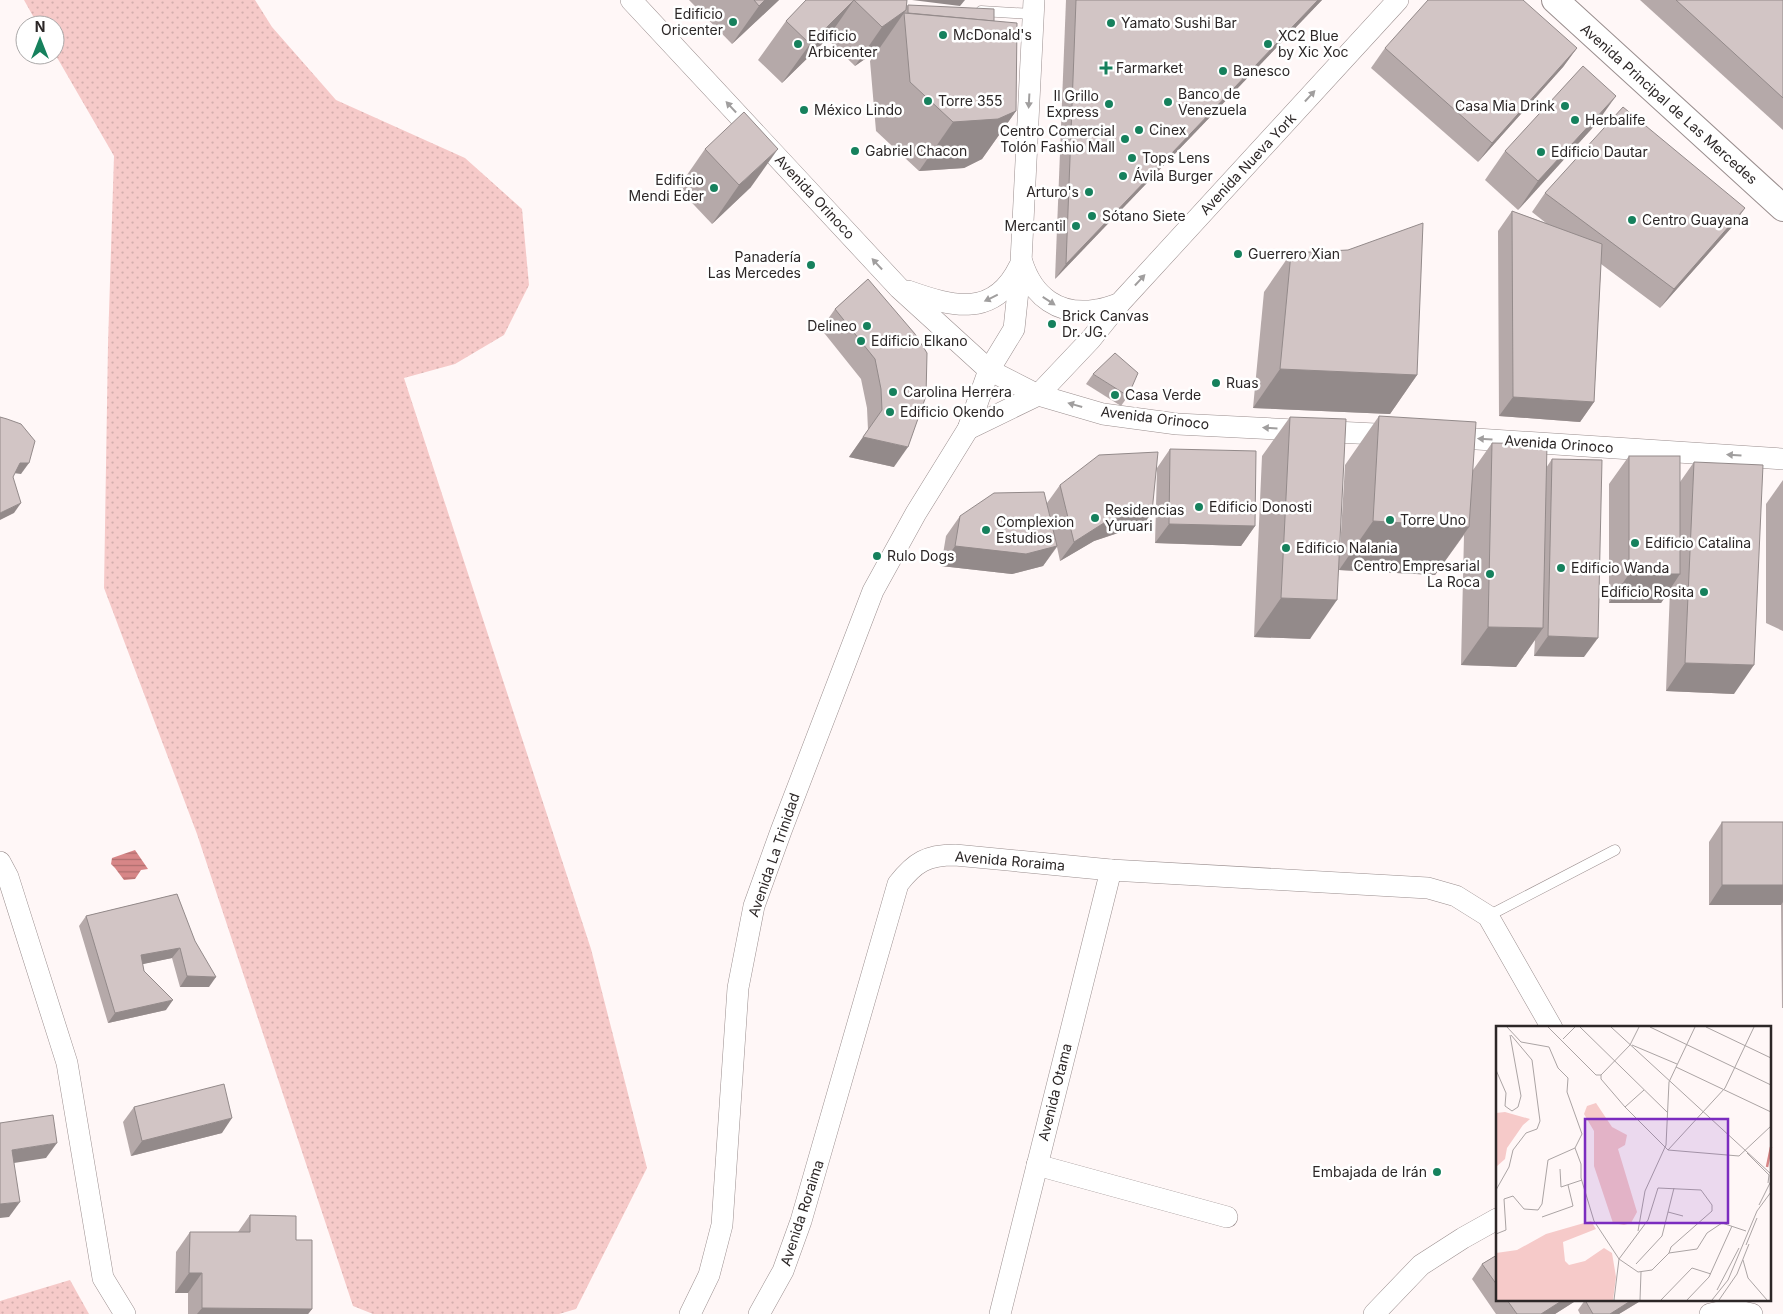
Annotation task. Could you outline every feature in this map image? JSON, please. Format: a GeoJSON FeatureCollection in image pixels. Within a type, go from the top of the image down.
{"type":"FeatureCollection","features":[{"type":"Feature","properties":{"kind":"street","name":"Avenida Orinoco"},"geometry":{"type":"LineString","coordinates":[[631,0],[899,288],[989,370],[1038,394],[1103,414],[1177,424],[1420,436],[1783,458]]}},
{"type":"Feature","properties":{"kind":"street","name":"Avenida Nueva York"},"geometry":{"type":"LineString","coordinates":[[1038,394],[1091,339],[1119,304],[1398,0]]}},
{"type":"Feature","properties":{"kind":"street","name":"Avenida Principal de Las Mercedes"},"geometry":{"type":"LineString","coordinates":[[1555,0],[1783,208]]}},
{"type":"Feature","properties":{"kind":"street","name":"Avenida La Trinidad"},"geometry":{"type":"LineString","coordinates":[[690,1314],[708,1275],[722,1225],[738,988],[754,906],[781,830],[873,591],[916,513],[968,429],[989,370],[1014,329],[1022,262],[1026,67],[1030,19]]}},
{"type":"Feature","properties":{"kind":"street"},"geometry":{"type":"LineString","coordinates":[[899,288],[954,304],[986,302],[1002,293],[1012,281],[1022,262]]}},
{"type":"Feature","properties":{"kind":"street"},"geometry":{"type":"LineString","coordinates":[[1022,262],[1031,284],[1051,304],[1080,311],[1097,310],[1119,304]]}},
{"type":"Feature","properties":{"kind":"street"},"geometry":{"type":"LineString","coordinates":[[968,429],[1038,394]]}},
{"type":"Feature","properties":{"kind":"street","name":"Avenida Roraima"},"geometry":{"type":"LineString","coordinates":[[759,1314],[783,1272],[801,1222],[898,884],[910,869],[922,861],[939,855],[955,855],[1111,870],[1428,888],[1456,896],[1488,916]]}},
{"type":"Feature","properties":{"kind":"street"},"geometry":{"type":"LineString","coordinates":[[0,862],[8,877],[67,1063],[103,1278],[125,1314]]}},
{"type":"Feature","properties":{"kind":"street","name":"Avenida Otama"},"geometry":{"type":"LineString","coordinates":[[1000,1314],[1111,870]]}},
{"type":"Feature","properties":{"kind":"street"},"geometry":{"type":"LineString","coordinates":[[1488,916],[1551,1026]]}},
{"type":"Feature","properties":{"kind":"street"},"geometry":{"type":"LineString","coordinates":[[1037,1165],[1227,1217]]}},
{"type":"Feature","properties":{"kind":"street"},"geometry":{"type":"LineString","coordinates":[[1374,1314],[1421,1265],[1496,1220]]}},
{"type":"Feature","properties":{"kind":"street"},"geometry":{"type":"LineString","coordinates":[[1710,1314],[1742,1311],[1752,1314]]}},
{"type":"Feature","properties":{"kind":"lane"},"geometry":{"type":"LineString","coordinates":[[973,11],[1030,19]]}},
{"type":"Feature","properties":{"kind":"lane"},"geometry":{"type":"LineString","coordinates":[[1488,916],[1615,850]]}},
{"type":"Feature","properties":{"kind":"shaded area"},"geometry":{"type":"Polygon","coordinates":[[[24,0],[255,0],[272,27],[336,100],[465,158],[522,209],[529,285],[504,335],[455,364],[404,378],[591,949],[647,1168],[576,1309],[559,1314],[373,1314],[353,1306],[197,834],[104,588],[108,344],[114,156],[61,65],[65,65],[65,15],[32,15],[24,0]]]}},
{"type":"Feature","properties":{"kind":"shaded area"},"geometry":{"type":"Polygon","coordinates":[[[135,850],[148,869],[141,870],[135,879],[124,880],[111,864],[112,858],[135,850]]]}},
{"type":"Feature","properties":{"kind":"shaded area"},"geometry":{"type":"Polygon","coordinates":[[[70,1280],[89,1314],[0,1314],[0,1301],[70,1280]]]}},
{"type":"Feature","properties":{"kind":"building"},"geometry":{"type":"Polygon","coordinates":[[[754,0],[765,0],[759,6],[754,0]]]}},
{"type":"Feature","properties":{"kind":"building"},"geometry":{"type":"Polygon","coordinates":[[[806,0],[854,0],[810,44],[786,21],[806,0]]]}},
{"type":"Feature","properties":{"kind":"building"},"geometry":{"type":"Polygon","coordinates":[[[854,0],[907,0],[906,10],[882,27],[854,0]]]}},
{"type":"Feature","properties":{"kind":"building","name":"Centro Comercial Tolón Fashio Mall"},"geometry":{"type":"Polygon","coordinates":[[[1076,0],[1318,0],[1066,264],[1076,0]]]}},
{"type":"Feature","properties":{"kind":"building"},"geometry":{"type":"Polygon","coordinates":[[[1428,0],[1523,0],[1577,48],[1492,143],[1385,48],[1428,0]]]}},
{"type":"Feature","properties":{"kind":"building"},"geometry":{"type":"Polygon","coordinates":[[[1676,0],[1783,0],[1783,98],[1676,0]]]}},
{"type":"Feature","properties":{"kind":"building"},"geometry":{"type":"Polygon","coordinates":[[[908,5],[994,9],[994,21],[908,13],[908,5]]]}},
{"type":"Feature","properties":{"kind":"building"},"geometry":{"type":"Polygon","coordinates":[[[904,13],[1017,23],[1016,111],[998,119],[953,122],[910,82],[904,13]]]}},
{"type":"Feature","properties":{"kind":"building","name":"Edificio Dautar"},"geometry":{"type":"Polygon","coordinates":[[[1583,66],[1616,96],[1538,181],[1505,151],[1583,66]]]}},
{"type":"Feature","properties":{"kind":"building","name":"Centro Guayana"},"geometry":{"type":"Polygon","coordinates":[[[1623,107],[1745,208],[1674,289],[1545,193],[1623,107]]]}},
{"type":"Feature","properties":{"kind":"building"},"geometry":{"type":"Polygon","coordinates":[[[744,112],[778,149],[739,185],[705,149],[744,112]]]}},
{"type":"Feature","properties":{"kind":"building"},"geometry":{"type":"Polygon","coordinates":[[[1512,211],[1602,244],[1594,402],[1513,397],[1512,211]]]}},
{"type":"Feature","properties":{"kind":"building"},"geometry":{"type":"Polygon","coordinates":[[[1423,223],[1417,375],[1280,369],[1291,253],[1348,250],[1423,223]]]}},
{"type":"Feature","properties":{"kind":"building"},"geometry":{"type":"Polygon","coordinates":[[[868,279],[915,334],[927,353],[926,396],[908,447],[863,437],[882,410],[881,389],[875,359],[835,309],[868,279]]]}},
{"type":"Feature","properties":{"kind":"building"},"geometry":{"type":"Polygon","coordinates":[[[1115,353],[1138,373],[1128,396],[1093,374],[1115,353]]]}},
{"type":"Feature","properties":{"kind":"building"},"geometry":{"type":"Polygon","coordinates":[[[1379,416],[1476,422],[1469,527],[1373,521],[1379,416]]]}},
{"type":"Feature","properties":{"kind":"building"},"geometry":{"type":"Polygon","coordinates":[[[0,417],[21,424],[35,441],[29,463],[20,463],[13,477],[21,503],[0,513],[0,417]]]}},
{"type":"Feature","properties":{"kind":"building"},"geometry":{"type":"Polygon","coordinates":[[[1290,417],[1346,419],[1337,600],[1281,598],[1290,417]]]}},
{"type":"Feature","properties":{"kind":"building"},"geometry":{"type":"Polygon","coordinates":[[[1492,443],[1547,444],[1543,628],[1488,627],[1492,443]]]}},
{"type":"Feature","properties":{"kind":"building","name":"Edificio Donosti"},"geometry":{"type":"Polygon","coordinates":[[[1170,449],[1256,451],[1255,526],[1169,524],[1170,449]]]}},
{"type":"Feature","properties":{"kind":"building","name":"Residencias Yuruari"},"geometry":{"type":"Polygon","coordinates":[[[1158,452],[1152,512],[1135,512],[1107,521],[1074,542],[1060,485],[1099,455],[1158,452]]]}},
{"type":"Feature","properties":{"kind":"building"},"geometry":{"type":"Polygon","coordinates":[[[1629,456],[1680,456],[1680,574],[1629,574],[1629,456]]]}},
{"type":"Feature","properties":{"kind":"building","name":"Edificio Wanda"},"geometry":{"type":"Polygon","coordinates":[[[1552,459],[1602,460],[1598,638],[1548,636],[1552,459]]]}},
{"type":"Feature","properties":{"kind":"building","name":"Edificio Rosita"},"geometry":{"type":"Polygon","coordinates":[[[1694,462],[1763,465],[1754,665],[1685,663],[1694,462]]]}},
{"type":"Feature","properties":{"kind":"building"},"geometry":{"type":"Polygon","coordinates":[[[1044,492],[1057,546],[1026,554],[955,546],[960,516],[994,493],[1044,492]]]}},
{"type":"Feature","properties":{"kind":"building"},"geometry":{"type":"Polygon","coordinates":[[[1722,822],[1783,822],[1783,885],[1722,885],[1722,822]]]}},
{"type":"Feature","properties":{"kind":"building"},"geometry":{"type":"Polygon","coordinates":[[[177,894],[195,941],[216,977],[187,976],[180,948],[141,955],[144,971],[173,1000],[115,1013],[86,916],[177,894]]]}},
{"type":"Feature","properties":{"kind":"building"},"geometry":{"type":"Polygon","coordinates":[[[224,1084],[232,1118],[142,1141],[134,1107],[224,1084]]]}},
{"type":"Feature","properties":{"kind":"building"},"geometry":{"type":"Polygon","coordinates":[[[53,1115],[57,1143],[12,1150],[20,1202],[0,1204],[0,1123],[53,1115]]]}},
{"type":"Feature","properties":{"kind":"building"},"geometry":{"type":"Polygon","coordinates":[[[250,1215],[296,1216],[296,1240],[312,1240],[312,1309],[202,1308],[202,1273],[189,1273],[190,1232],[250,1232],[250,1215]]]}},
{"type":"Feature","properties":{"kind":"building"},"geometry":{"type":"Polygon","coordinates":[[[1496,1256],[1496,1284],[1482,1264],[1496,1256]]]}},
{"type":"Feature","properties":{"kind":"building"},"geometry":{"type":"Polygon","coordinates":[[[1508,1302],[1560,1302],[1541,1314],[1517,1314],[1508,1302]]]}},
{"type":"Feature","properties":{"kind":"building"},"geometry":{"type":"Polygon","coordinates":[[[1586,1302],[1629,1302],[1610,1314],[1593,1314],[1586,1302]]]}},
{"type":"Feature","properties":{"kind":"place","name":"Edificio Oricenter"},"geometry":{"type":"Point","coordinates":[733,22]}},
{"type":"Feature","properties":{"kind":"place","name":"Yamato Sushi Bar"},"geometry":{"type":"Point","coordinates":[1111,23]}},
{"type":"Feature","properties":{"kind":"place","name":"McDonald's"},"geometry":{"type":"Point","coordinates":[943,35]}},
{"type":"Feature","properties":{"kind":"place","name":"Edificio Arbicenter"},"geometry":{"type":"Point","coordinates":[798,44]}},
{"type":"Feature","properties":{"kind":"place","name":"XC2 Blue by Xic Xoc"},"geometry":{"type":"Point","coordinates":[1268,44]}},
{"type":"Feature","properties":{"kind":"place","name":"Farmarket"},"geometry":{"type":"Point","coordinates":[1106,68]}},
{"type":"Feature","properties":{"kind":"place","name":"Banesco"},"geometry":{"type":"Point","coordinates":[1223,71]}},
{"type":"Feature","properties":{"kind":"place","name":"Torre 355"},"geometry":{"type":"Point","coordinates":[928,101]}},
{"type":"Feature","properties":{"kind":"place","name":"Banco de Venezuela"},"geometry":{"type":"Point","coordinates":[1168,102]}},
{"type":"Feature","properties":{"kind":"place","name":"Il Grillo Express"},"geometry":{"type":"Point","coordinates":[1109,104]}},
{"type":"Feature","properties":{"kind":"place","name":"Casa Mia Drink"},"geometry":{"type":"Point","coordinates":[1565,106]}},
{"type":"Feature","properties":{"kind":"place","name":"México Lindo"},"geometry":{"type":"Point","coordinates":[804,110]}},
{"type":"Feature","properties":{"kind":"place","name":"Herbalife"},"geometry":{"type":"Point","coordinates":[1575,120]}},
{"type":"Feature","properties":{"kind":"place","name":"Cinex"},"geometry":{"type":"Point","coordinates":[1139,130]}},
{"type":"Feature","properties":{"kind":"place","name":"Centro Comercial Tolón Fashio Mall"},"geometry":{"type":"Point","coordinates":[1125,139]}},
{"type":"Feature","properties":{"kind":"place","name":"Gabriel Chacon"},"geometry":{"type":"Point","coordinates":[855,151]}},
{"type":"Feature","properties":{"kind":"place","name":"Edificio Dautar"},"geometry":{"type":"Point","coordinates":[1541,152]}},
{"type":"Feature","properties":{"kind":"place","name":"Tops Lens"},"geometry":{"type":"Point","coordinates":[1132,158]}},
{"type":"Feature","properties":{"kind":"place","name":"Ávila Burger"},"geometry":{"type":"Point","coordinates":[1123,176]}},
{"type":"Feature","properties":{"kind":"place","name":"Edificio Mendi Eder"},"geometry":{"type":"Point","coordinates":[714,188]}},
{"type":"Feature","properties":{"kind":"place","name":"Arturo's"},"geometry":{"type":"Point","coordinates":[1089,192]}},
{"type":"Feature","properties":{"kind":"place","name":"Sótano Siete"},"geometry":{"type":"Point","coordinates":[1092,216]}},
{"type":"Feature","properties":{"kind":"place","name":"Centro Guayana"},"geometry":{"type":"Point","coordinates":[1632,220]}},
{"type":"Feature","properties":{"kind":"place","name":"Mercantil"},"geometry":{"type":"Point","coordinates":[1076,226]}},
{"type":"Feature","properties":{"kind":"place","name":"Guerrero Xian"},"geometry":{"type":"Point","coordinates":[1238,254]}},
{"type":"Feature","properties":{"kind":"place","name":"Panadería Las Mercedes"},"geometry":{"type":"Point","coordinates":[811,265]}},
{"type":"Feature","properties":{"kind":"place","name":"Brick Canvas Dr. JG."},"geometry":{"type":"Point","coordinates":[1052,324]}},
{"type":"Feature","properties":{"kind":"place","name":"Delineo"},"geometry":{"type":"Point","coordinates":[867,326]}},
{"type":"Feature","properties":{"kind":"place","name":"Edificio Elkano"},"geometry":{"type":"Point","coordinates":[861,341]}},
{"type":"Feature","properties":{"kind":"place","name":"Ruas"},"geometry":{"type":"Point","coordinates":[1216,383]}},
{"type":"Feature","properties":{"kind":"place","name":"Carolina Herrera"},"geometry":{"type":"Point","coordinates":[893,392]}},
{"type":"Feature","properties":{"kind":"place","name":"Casa Verde"},"geometry":{"type":"Point","coordinates":[1115,395]}},
{"type":"Feature","properties":{"kind":"place","name":"Edificio Okendo"},"geometry":{"type":"Point","coordinates":[890,412]}},
{"type":"Feature","properties":{"kind":"place","name":"Edificio Donosti"},"geometry":{"type":"Point","coordinates":[1199,507]}},
{"type":"Feature","properties":{"kind":"place","name":"Residencias Yuruari"},"geometry":{"type":"Point","coordinates":[1095,518]}},
{"type":"Feature","properties":{"kind":"place","name":"Torre Uno"},"geometry":{"type":"Point","coordinates":[1390,520]}},
{"type":"Feature","properties":{"kind":"place","name":"Complexion Estudios"},"geometry":{"type":"Point","coordinates":[986,530]}},
{"type":"Feature","properties":{"kind":"place","name":"Edificio Catalina"},"geometry":{"type":"Point","coordinates":[1635,543]}},
{"type":"Feature","properties":{"kind":"place","name":"Edificio Nalania"},"geometry":{"type":"Point","coordinates":[1286,548]}},
{"type":"Feature","properties":{"kind":"place","name":"Rulo Dogs"},"geometry":{"type":"Point","coordinates":[877,556]}},
{"type":"Feature","properties":{"kind":"place","name":"Edificio Wanda"},"geometry":{"type":"Point","coordinates":[1561,568]}},
{"type":"Feature","properties":{"kind":"place","name":"Centro Empresarial La Roca"},"geometry":{"type":"Point","coordinates":[1490,574]}},
{"type":"Feature","properties":{"kind":"place","name":"Edificio Rosita"},"geometry":{"type":"Point","coordinates":[1704,592]}},
{"type":"Feature","properties":{"kind":"place","name":"Embajada de Irán"},"geometry":{"type":"Point","coordinates":[1437,1172]}}]}
